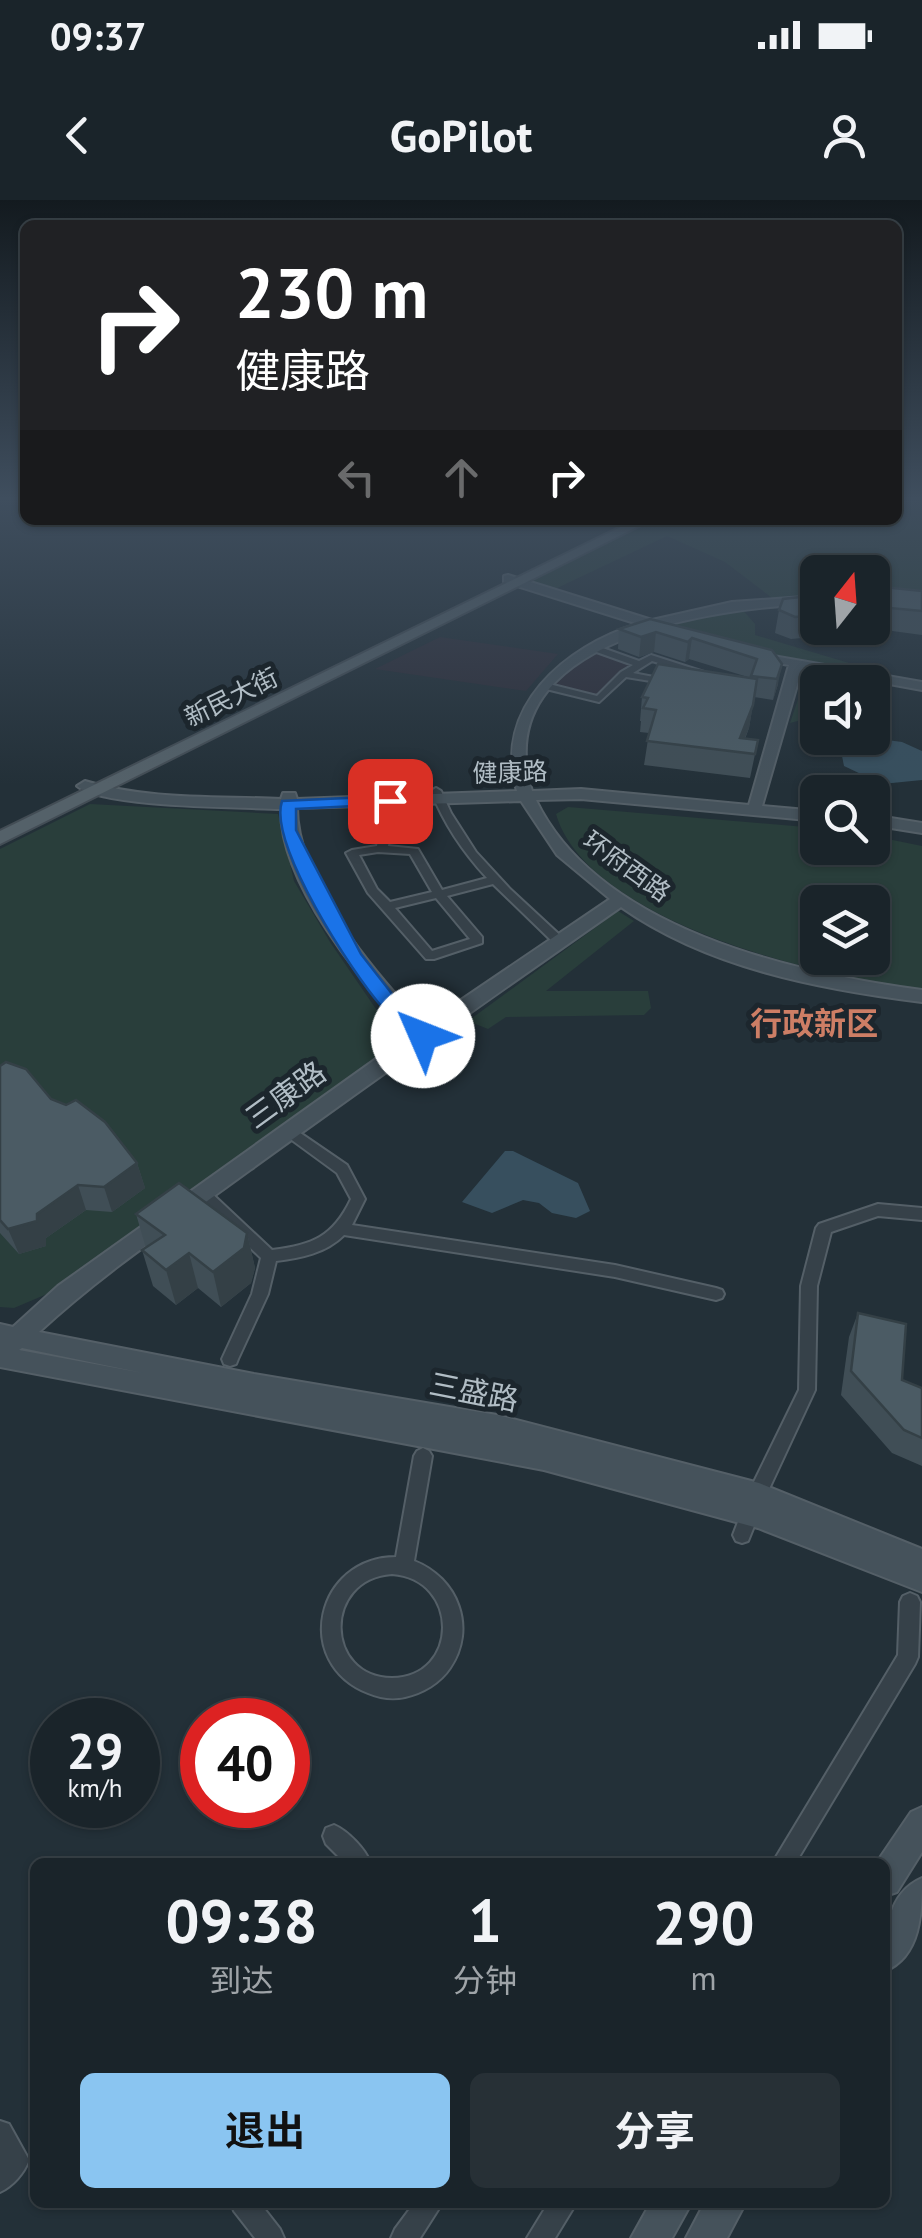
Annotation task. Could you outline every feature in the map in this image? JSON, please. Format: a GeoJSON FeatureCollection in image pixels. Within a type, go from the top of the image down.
{"type":"FeatureCollection","features":[{"type":"Feature","properties":{"kind":"main road","name":"新民大街"},"geometry":{"type":"LineString","coordinates":[[0,838],[98,785],[483,595]]}},
{"type":"Feature","properties":{"kind":"main road","name":"新民大街"},"geometry":{"type":"LineString","coordinates":[[0,828],[98,785]]}},
{"type":"Feature","properties":{"kind":"street"},"geometry":{"type":"LineString","coordinates":[[557,595],[684,634]]}},
{"type":"Feature","properties":{"kind":"street","name":"环府西路"},"geometry":{"type":"LineString","coordinates":[[800,601],[725,606],[650,624],[594,648],[545,686],[528,711],[519,735],[518,761],[524,792],[564,852],[622,899],[720,949],[830,982],[922,996]]}},
{"type":"Feature","properties":{"kind":"street"},"geometry":{"type":"LineString","coordinates":[[594,648],[639,664]]}},
{"type":"Feature","properties":{"kind":"street"},"geometry":{"type":"LineString","coordinates":[[734,650],[796,665],[922,686]]}},
{"type":"Feature","properties":{"kind":"street"},"geometry":{"type":"LineString","coordinates":[[545,686],[599,699],[624,674],[652,658],[710,676]]}},
{"type":"Feature","properties":{"kind":"street"},"geometry":{"type":"LineString","coordinates":[[756,803],[796,665]]}},
{"type":"Feature","properties":{"kind":"street"},"geometry":{"type":"LineString","coordinates":[[624,674],[672,683]]}},
{"type":"Feature","properties":{"kind":"street","name":"健康路"},"geometry":{"type":"LineString","coordinates":[[98,785],[186,800],[626,790],[800,810]]}},
{"type":"Feature","properties":{"kind":"street","name":"健康路"},"geometry":{"type":"LineString","coordinates":[[524,792],[800,811]]}},
{"type":"Feature","properties":{"kind":"street"},"geometry":{"type":"LineString","coordinates":[[437,795],[496,880],[560,942]]}},
{"type":"Feature","properties":{"kind":"street"},"geometry":{"type":"LineString","coordinates":[[382,848],[390,797]]}},
{"type":"Feature","properties":{"kind":"street"},"geometry":{"type":"LineString","coordinates":[[288,800],[288,830],[353,956],[389,1003],[423,1036]]}},
{"type":"Feature","properties":{"kind":"street"},"geometry":{"type":"LineString","coordinates":[[890,825],[922,831]]}},
{"type":"Feature","properties":{"kind":"street"},"geometry":{"type":"LineString","coordinates":[[382,848],[414,852],[439,894],[478,940],[430,956],[372,890],[352,853],[382,848]]}},
{"type":"Feature","properties":{"kind":"street"},"geometry":{"type":"LineString","coordinates":[[387,906],[496,880]]}},
{"type":"Feature","properties":{"kind":"street","name":"三康路"},"geometry":{"type":"LineString","coordinates":[[3,1349],[66,1293],[202,1194],[622,899]]}},
{"type":"Feature","properties":{"kind":"street"},"geometry":{"type":"LineString","coordinates":[[269,1256],[300,1253],[329,1241],[344,1229],[358,1199],[342,1169],[290,1131]]}},
{"type":"Feature","properties":{"kind":"street"},"geometry":{"type":"LineString","coordinates":[[202,1194],[229,1214],[269,1256]]}},
{"type":"Feature","properties":{"kind":"street"},"geometry":{"type":"LineString","coordinates":[[750,1514],[808,1390],[809,1286],[824,1228],[878,1210],[922,1214]]}},
{"type":"Feature","properties":{"kind":"street"},"geometry":{"type":"LineString","coordinates":[[344,1229],[615,1271],[716,1294]]}},
{"type":"Feature","properties":{"kind":"street"},"geometry":{"type":"LineString","coordinates":[[230,1358],[260,1294],[269,1256]]}},
{"type":"Feature","properties":{"kind":"street"},"geometry":{"type":"LineString","coordinates":[[3,1349],[116,1382],[477,1444],[922,1562]]}},
{"type":"Feature","properties":{"kind":"street"},"geometry":{"type":"LineString","coordinates":[[404,1567],[423,1456]]}},
{"type":"Feature","properties":{"kind":"street"},"geometry":{"type":"LineString","coordinates":[[750,1514],[916,1591],[915,1651],[786,1858]]}},
{"type":"Feature","properties":{"kind":"street"},"geometry":{"type":"LineString","coordinates":[[383,1567],[404,1567],[424,1573],[440,1586],[451,1603],[455,1624],[452,1645],[441,1664],[424,1678],[403,1686],[383,1687],[364,1682],[343,1665],[330,1637],[330,1618],[337,1600],[364,1573],[383,1567]]}},
{"type":"Feature","properties":{"kind":"street"},"geometry":{"type":"LineString","coordinates":[[890,1872],[922,1824]]}},
{"type":"Feature","properties":{"kind":"street"},"geometry":{"type":"LineString","coordinates":[[334,1836],[355,1858]]}},
{"type":"Feature","properties":{"kind":"street"},"geometry":{"type":"LineString","coordinates":[[890,1946],[922,1895]]}},
{"type":"Feature","properties":{"kind":"street"},"geometry":{"type":"LineString","coordinates":[[0,2133],[16,2160],[0,2179]]}},
{"type":"Feature","properties":{"kind":"street"},"geometry":{"type":"LineString","coordinates":[[248,2208],[271,2238]]}},
{"type":"Feature","properties":{"kind":"street"},"geometry":{"type":"LineString","coordinates":[[404,2238],[426,2208]]}},
{"type":"Feature","properties":{"kind":"street"},"geometry":{"type":"LineString","coordinates":[[540,2238],[561,2208]]}},
{"type":"Feature","properties":{"kind":"street"},"geometry":{"type":"LineString","coordinates":[[650,2238],[669,2208]]}},
{"type":"Feature","properties":{"kind":"street"},"geometry":{"type":"LineString","coordinates":[[705,2238],[723,2208]]}},
{"type":"Feature","properties":{"kind":"shaded area"},"geometry":{"type":"Polygon","coordinates":[[[440,637],[558,654],[526,691],[375,669],[440,637]]]}},
{"type":"Feature","properties":{"kind":"shaded area"},"geometry":{"type":"Polygon","coordinates":[[[594,648],[639,664],[599,699],[545,686],[594,648]]]}},
{"type":"Feature","properties":{"kind":"green space"},"geometry":{"type":"Polygon","coordinates":[[[768,595],[800,595],[800,599],[772,598],[768,595]]]}},
{"type":"Feature","properties":{"kind":"green space"},"geometry":{"type":"Polygon","coordinates":[[[890,595],[922,595],[922,607],[890,604],[890,595]]]}},
{"type":"Feature","properties":{"kind":"green space"},"geometry":{"type":"Polygon","coordinates":[[[741,608],[755,624],[755,635],[856,665],[822,665],[756,651],[674,627],[675,622],[741,608]]]}},
{"type":"Feature","properties":{"kind":"green space"},"geometry":{"type":"Polygon","coordinates":[[[800,694],[800,720],[790,723],[800,694]]]}},
{"type":"Feature","properties":{"kind":"green space"},"geometry":{"type":"Polygon","coordinates":[[[90,804],[278,814],[294,881],[330,942],[400,1044],[54,1291],[14,1308],[0,1307],[0,849],[90,804]]]}},
{"type":"Feature","properties":{"kind":"green space"},"geometry":{"type":"Polygon","coordinates":[[[568,807],[800,827],[800,865],[890,865],[890,839],[922,846],[922,989],[841,975],[890,975],[890,885],[800,885],[800,965],[714,938],[659,914],[612,885],[577,852],[556,814],[568,807]]]}},
{"type":"Feature","properties":{"kind":"green space"},"geometry":{"type":"Polygon","coordinates":[[[618,911],[634,921],[546,991],[648,991],[651,1008],[644,1015],[506,1017],[488,1029],[468,1021],[618,911]]]}},
{"type":"Feature","properties":{"kind":"water"},"geometry":{"type":"Polygon","coordinates":[[[890,740],[922,751],[922,780],[890,783],[890,775],[863,775],[844,766],[842,755],[890,755],[890,740]]]}},
{"type":"Feature","properties":{"kind":"water"},"geometry":{"type":"Polygon","coordinates":[[[505,1151],[513,1151],[578,1183],[590,1211],[576,1218],[523,1200],[492,1213],[462,1202],[505,1151]]]}},
{"type":"Feature","properties":{"kind":"building"},"geometry":{"type":"Polygon","coordinates":[[[890,595],[922,595],[922,611],[890,608],[890,595]]]}},
{"type":"Feature","properties":{"kind":"building"},"geometry":{"type":"Polygon","coordinates":[[[800,597],[800,617],[779,610],[783,599],[800,597]]]}},
{"type":"Feature","properties":{"kind":"building"},"geometry":{"type":"Polygon","coordinates":[[[650,619],[772,650],[782,664],[777,679],[751,676],[757,659],[692,638],[688,642],[656,632],[641,637],[619,629],[650,619]]]}},
{"type":"Feature","properties":{"kind":"building"},"geometry":{"type":"Polygon","coordinates":[[[658,664],[757,679],[753,705],[740,738],[758,740],[755,754],[647,741],[656,710],[643,708],[648,698],[642,697],[658,664]]]}},
{"type":"Feature","properties":{"kind":"building"},"geometry":{"type":"Polygon","coordinates":[[[6,1062],[26,1069],[51,1099],[66,1105],[76,1100],[105,1122],[137,1163],[104,1187],[78,1185],[37,1214],[37,1221],[8,1229],[0,1220],[0,1066],[6,1062]]]}},
{"type":"Feature","properties":{"kind":"building"},"geometry":{"type":"Polygon","coordinates":[[[179,1183],[247,1233],[244,1248],[213,1272],[189,1253],[166,1270],[142,1250],[165,1235],[136,1214],[179,1183]]]}},
{"type":"Feature","properties":{"kind":"building"},"geometry":{"type":"Polygon","coordinates":[[[858,1313],[906,1324],[902,1380],[922,1388],[922,1438],[904,1430],[851,1371],[858,1313]]]}},
{"type":"Feature","properties":{"kind":"district","name":"行政新区"},"geometry":{"type":"Point","coordinates":[814,1023]}},
{"type":"Feature","properties":{"kind":"route"},"geometry":{"type":"LineString","coordinates":[[390,801],[287,804],[288,830],[353,956],[389,1003],[423,1036]]}}]}
